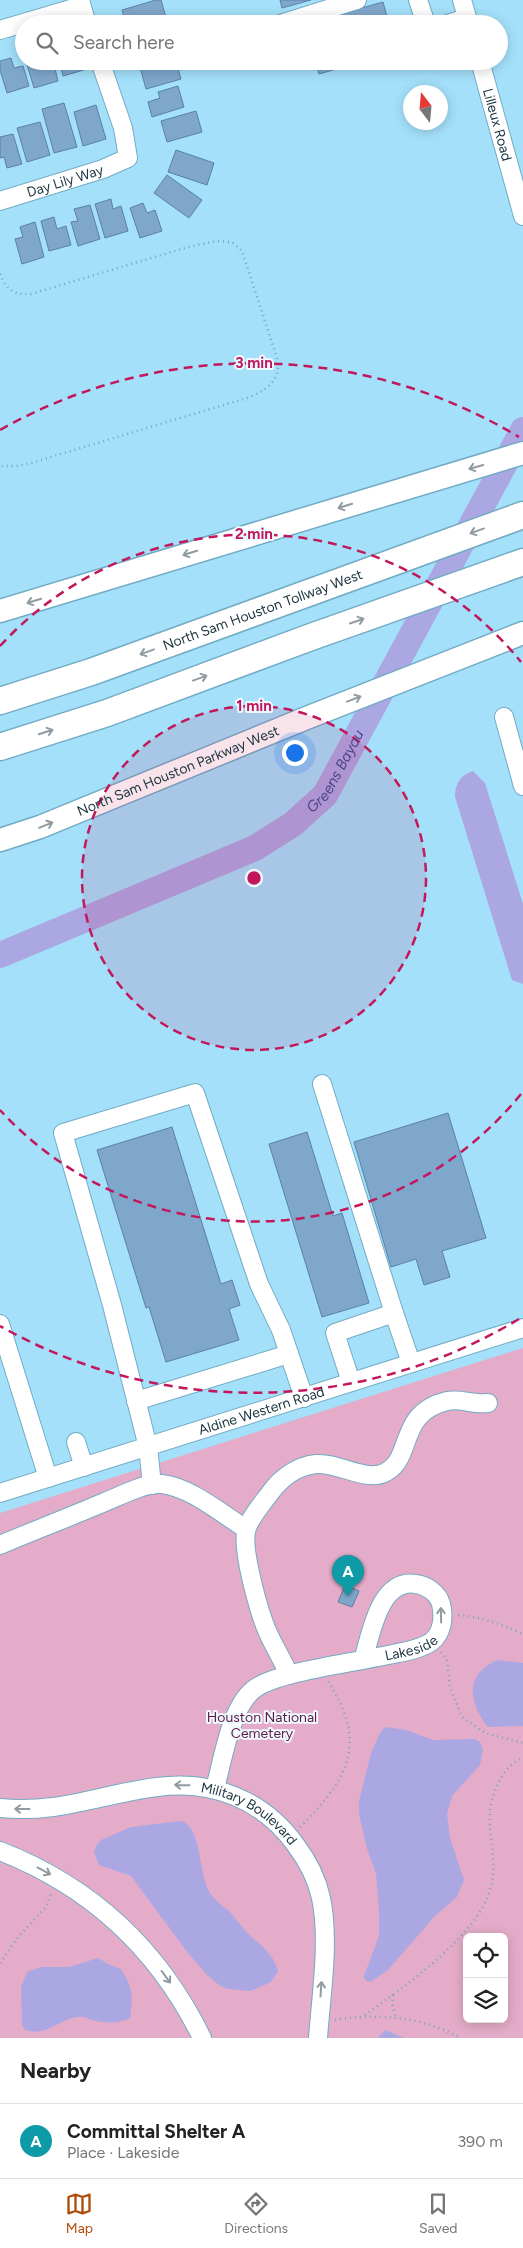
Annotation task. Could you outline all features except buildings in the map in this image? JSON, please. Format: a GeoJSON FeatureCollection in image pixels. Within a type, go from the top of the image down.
{"type":"FeatureCollection","features":[{"type":"Feature","properties":{"kind":"highway","name":"North Sam Houston Tollway West"},"geometry":{"type":"LineString","coordinates":[[0,701],[91,672],[523,515]]}},
{"type":"Feature","properties":{"kind":"highway"},"geometry":{"type":"LineString","coordinates":[[0,747],[107,713],[311,637],[520,563]]}},
{"type":"Feature","properties":{"kind":"main road"},"geometry":{"type":"LineString","coordinates":[[0,611],[523,453]]}},
{"type":"Feature","properties":{"kind":"main road","name":"North Sam Houston Parkway West"},"geometry":{"type":"LineString","coordinates":[[0,840],[40,827],[309,717],[523,633]]}},
{"type":"Feature","properties":{"kind":"street"},"geometry":{"type":"LineString","coordinates":[[309,15],[358,0]]}},
{"type":"Feature","properties":{"kind":"street"},"geometry":{"type":"LineString","coordinates":[[418,0],[423,15]]}},
{"type":"Feature","properties":{"kind":"street"},"geometry":{"type":"LineString","coordinates":[[462,0],[466,15]]}},
{"type":"Feature","properties":{"kind":"street"},"geometry":{"type":"LineString","coordinates":[[44,15],[80,3],[84,15]]}},
{"type":"Feature","properties":{"kind":"street"},"geometry":{"type":"LineString","coordinates":[[0,30],[15,25]]}},
{"type":"Feature","properties":{"kind":"street","name":"Day Lily Way"},"geometry":{"type":"LineString","coordinates":[[0,201],[102,169],[128,158],[123,128],[103,70]]}},
{"type":"Feature","properties":{"kind":"street","name":"Lilleux Road"},"geometry":{"type":"LineString","coordinates":[[482,70],[523,216]]}},
{"type":"Feature","properties":{"kind":"street"},"geometry":{"type":"LineString","coordinates":[[504,717],[523,786]]}},
{"type":"Feature","properties":{"kind":"street"},"geometry":{"type":"LineString","coordinates":[[322,1084],[411,1364]]}},
{"type":"Feature","properties":{"kind":"street"},"geometry":{"type":"LineString","coordinates":[[152,1485],[148,1447],[112,1306],[63,1133],[195,1093],[259,1284],[280,1330],[304,1398]]}},
{"type":"Feature","properties":{"kind":"street"},"geometry":{"type":"LineString","coordinates":[[351,1382],[335,1333],[394,1313]]}},
{"type":"Feature","properties":{"kind":"street"},"geometry":{"type":"LineString","coordinates":[[0,1324],[48,1478]]}},
{"type":"Feature","properties":{"kind":"street","name":"Aldine Western Road"},"geometry":{"type":"LineString","coordinates":[[0,1493],[523,1328]]}},
{"type":"Feature","properties":{"kind":"street"},"geometry":{"type":"LineString","coordinates":[[136,1402],[289,1354]]}},
{"type":"Feature","properties":{"kind":"street"},"geometry":{"type":"LineString","coordinates":[[289,1675],[264,1620],[247,1556],[246,1529],[273,1488],[286,1476],[309,1464],[325,1463],[362,1474],[380,1475],[394,1465],[410,1427],[426,1410],[446,1401],[488,1403]]}},
{"type":"Feature","properties":{"kind":"street"},"geometry":{"type":"LineString","coordinates":[[76,1442],[84,1467]]}},
{"type":"Feature","properties":{"kind":"street"},"geometry":{"type":"LineString","coordinates":[[0,1545],[118,1496],[160,1484],[176,1487],[246,1529]]}},
{"type":"Feature","properties":{"kind":"street","name":"Lakeside"},"geometry":{"type":"LineString","coordinates":[[215,1788],[234,1720],[245,1698],[265,1682],[289,1675],[320,1669],[412,1650],[432,1641],[440,1631],[444,1616],[440,1600],[426,1585],[409,1583],[394,1589],[381,1602],[363,1660]]}},
{"type":"Feature","properties":{"kind":"street","name":"Military Boulevard"},"geometry":{"type":"LineString","coordinates":[[0,1808],[59,1807],[137,1790],[173,1785],[215,1788],[233,1794],[258,1808],[275,1820],[290,1837],[307,1862],[321,1900],[324,1937],[318,2031]]}},
{"type":"Feature","properties":{"kind":"street"},"geometry":{"type":"LineString","coordinates":[[0,1851],[57,1878],[106,1913],[142,1947],[178,1994],[202,2038]]}},
{"type":"Feature","properties":{"kind":"path"},"geometry":{"type":"LineString","coordinates":[[0,274],[9,290],[14,293],[31,294],[188,247],[216,241],[232,242],[242,251],[279,369],[278,375],[266,390],[247,398],[31,463],[16,466],[0,466]]}},
{"type":"Feature","properties":{"kind":"path"},"geometry":{"type":"LineString","coordinates":[[444,1616],[477,1616],[499,1622],[523,1634]]}},
{"type":"Feature","properties":{"kind":"path"},"geometry":{"type":"LineString","coordinates":[[432,1641],[447,1660],[450,1687],[462,1717],[485,1733],[523,1744]]}},
{"type":"Feature","properties":{"kind":"path"},"geometry":{"type":"LineString","coordinates":[[290,1837],[320,1807],[335,1787],[347,1764],[350,1747],[343,1707],[320,1669]]}},
{"type":"Feature","properties":{"kind":"path"},"geometry":{"type":"LineString","coordinates":[[318,2031],[365,2016],[425,1972],[474,1920],[487,1900],[493,1875],[489,1811],[495,1788],[507,1769],[523,1758]]}},
{"type":"Feature","properties":{"kind":"path"},"geometry":{"type":"LineString","coordinates":[[0,1963],[19,1936],[46,1907],[57,1878]]}},
{"type":"Feature","properties":{"kind":"path"},"geometry":{"type":"LineString","coordinates":[[393,1995],[393,2009],[396,2018]]}},
{"type":"Feature","properties":{"kind":"path"},"geometry":{"type":"LineString","coordinates":[[365,2016],[421,2022],[445,2030],[460,2038]]}},
{"type":"Feature","properties":{"kind":"green space","name":"Houston National Cemetery"},"geometry":{"type":"Polygon","coordinates":[[[523,1348],[523,2038],[0,2038],[0,1513],[523,1348]]]}},
{"type":"Feature","properties":{"kind":"shaded area"},"geometry":{"type":"Polygon","coordinates":[[[473,771],[485,783],[523,904],[523,984],[512,980],[455,797],[459,781],[473,771]]]}},
{"type":"Feature","properties":{"kind":"shaded area"},"geometry":{"type":"Polygon","coordinates":[[[497,1660],[523,1663],[523,1726],[488,1727],[475,1705],[473,1697],[474,1682],[482,1670],[497,1660]]]}},
{"type":"Feature","properties":{"kind":"shaded area"},"geometry":{"type":"Polygon","coordinates":[[[386,1727],[406,1730],[433,1740],[475,1739],[480,1742],[483,1749],[480,1765],[452,1796],[447,1814],[450,1838],[464,1880],[457,1897],[435,1916],[387,1971],[370,1982],[365,1980],[364,1976],[379,1936],[379,1911],[376,1873],[367,1849],[359,1814],[359,1801],[371,1753],[381,1731],[386,1727]]]}},
{"type":"Feature","properties":{"kind":"shaded area"},"geometry":{"type":"Polygon","coordinates":[[[181,1821],[188,1825],[193,1832],[203,1875],[210,1893],[261,1945],[277,1966],[278,1971],[271,1982],[251,1991],[227,1989],[219,1985],[207,1975],[188,1953],[131,1876],[99,1865],[94,1852],[101,1840],[131,1827],[181,1821]]]}},
{"type":"Feature","properties":{"kind":"shaded area"},"geometry":{"type":"Polygon","coordinates":[[[98,1958],[121,1969],[125,1976],[131,1992],[130,2018],[111,2022],[76,2017],[42,2031],[25,2030],[22,2025],[21,1987],[27,1972],[41,1967],[69,1967],[98,1958]]]}},
{"type":"Feature","properties":{"kind":"shaded area"},"geometry":{"type":"Polygon","coordinates":[[[385,2030],[404,2038],[378,2038],[385,2030]]]}},
{"type":"Feature","properties":{"kind":"waterway","name":"Greens Bayou"},"geometry":{"type":"LineString","coordinates":[[0,955],[255,848],[293,824],[325,795],[523,430]]}},
{"type":"Feature","properties":{"kind":"place","name":"Committal Shelter A"},"geometry":{"type":"Point","coordinates":[348,1596]}}]}
